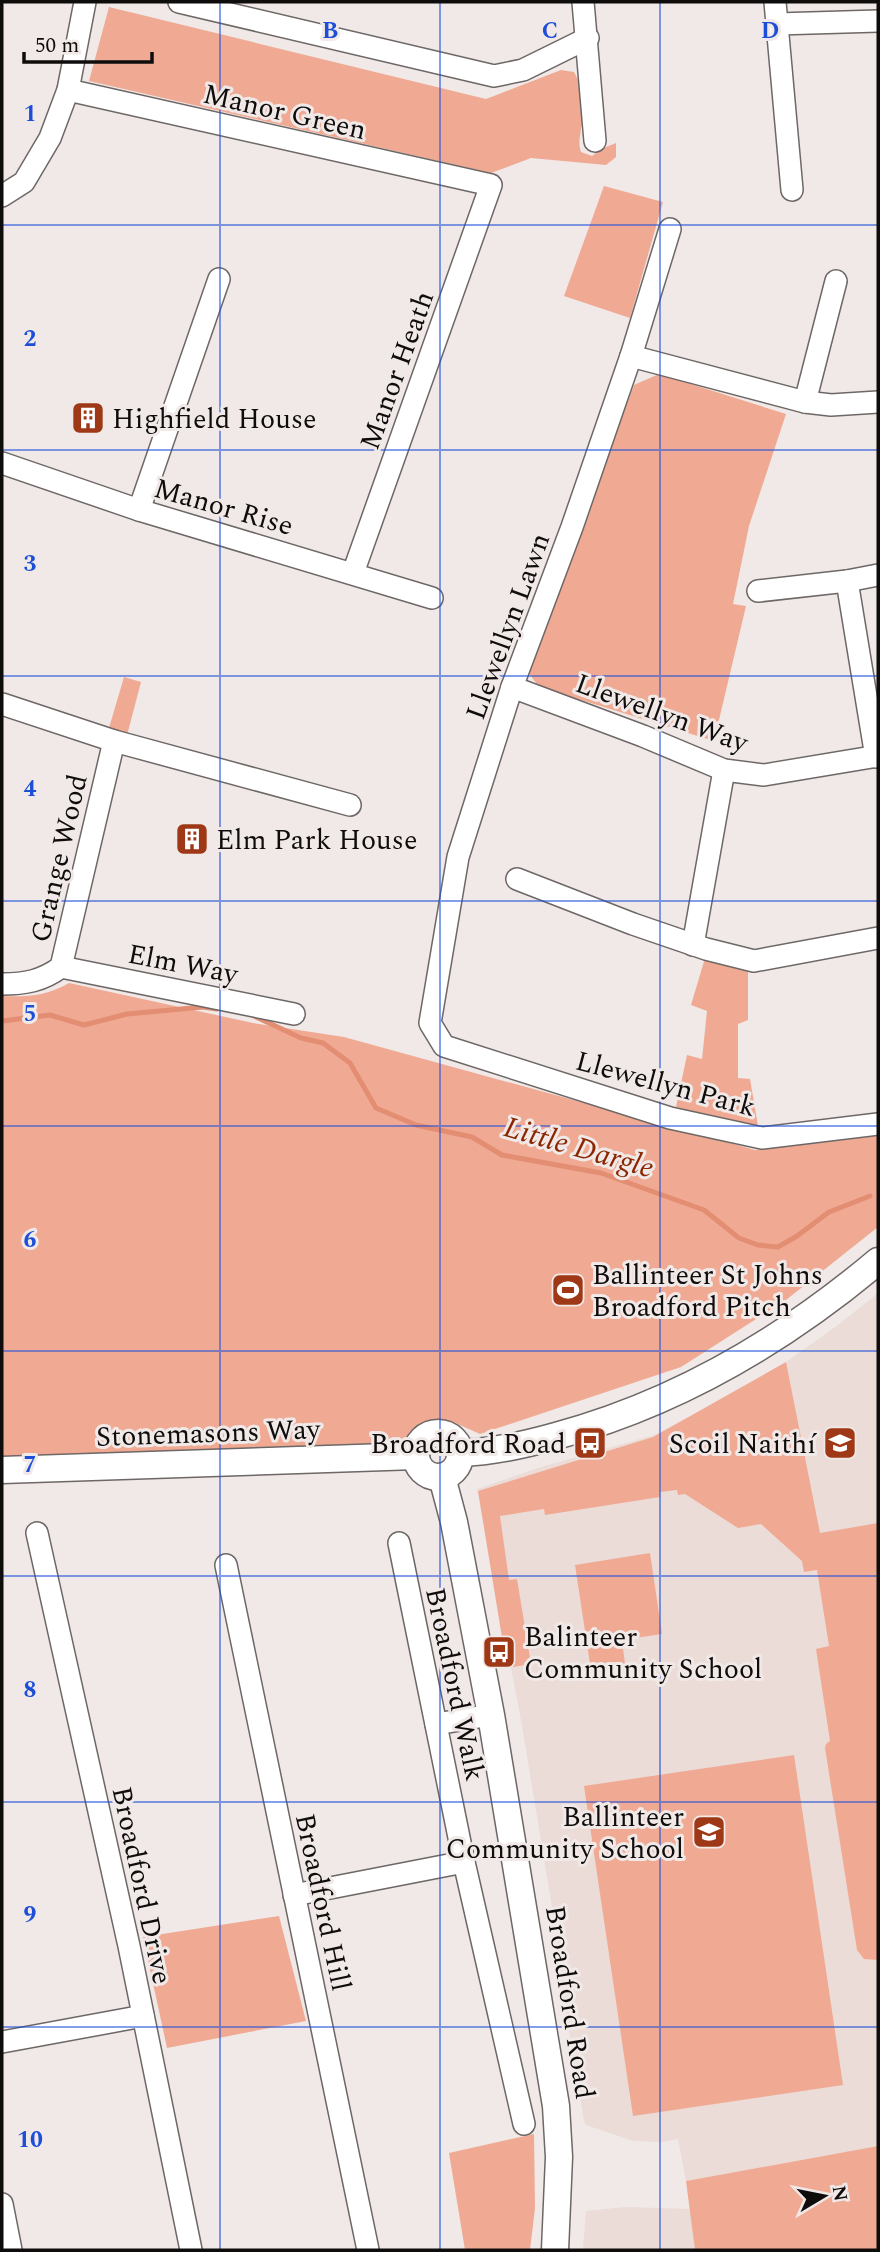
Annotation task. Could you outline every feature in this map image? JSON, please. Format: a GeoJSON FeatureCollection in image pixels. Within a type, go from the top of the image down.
{"type":"FeatureCollection","features":[{"type":"Feature","properties":{"kind":"street"},"geometry":{"type":"LineString","coordinates":[[2,196],[24,182],[50,138],[68,90],[85,2]]}},
{"type":"Feature","properties":{"kind":"street"},"geometry":{"type":"LineString","coordinates":[[179,2],[494,76],[523,70],[588,38]]}},
{"type":"Feature","properties":{"kind":"street"},"geometry":{"type":"LineString","coordinates":[[583,2],[595,141]]}},
{"type":"Feature","properties":{"kind":"street"},"geometry":{"type":"LineString","coordinates":[[775,2],[792,190]]}},
{"type":"Feature","properties":{"kind":"street"},"geometry":{"type":"LineString","coordinates":[[777,24],[878,21]]}},
{"type":"Feature","properties":{"kind":"street","name":"Manor Green"},"geometry":{"type":"LineString","coordinates":[[68,90],[491,185]]}},
{"type":"Feature","properties":{"kind":"street","name":"Manor Heath"},"geometry":{"type":"LineString","coordinates":[[353,573],[491,185]]}},
{"type":"Feature","properties":{"kind":"street","name":"Llewellyn Lawn"},"geometry":{"type":"LineString","coordinates":[[444,1046],[430,1023],[458,857],[512,687],[572,527],[631,356],[670,229]]}},
{"type":"Feature","properties":{"kind":"street"},"geometry":{"type":"LineString","coordinates":[[139,510],[219,279]]}},
{"type":"Feature","properties":{"kind":"street"},"geometry":{"type":"LineString","coordinates":[[805,402],[836,281]]}},
{"type":"Feature","properties":{"kind":"street"},"geometry":{"type":"LineString","coordinates":[[631,356],[805,402],[831,405],[878,402]]}},
{"type":"Feature","properties":{"kind":"street","name":"Manor Rise"},"geometry":{"type":"LineString","coordinates":[[2,463],[139,510],[432,598]]}},
{"type":"Feature","properties":{"kind":"street"},"geometry":{"type":"LineString","coordinates":[[758,591],[878,575]]}},
{"type":"Feature","properties":{"kind":"street"},"geometry":{"type":"LineString","coordinates":[[847,581],[877,756]]}},
{"type":"Feature","properties":{"kind":"street","name":"Llewellyn Way"},"geometry":{"type":"LineString","coordinates":[[512,687],[643,736],[724,770],[764,775],[877,756]]}},
{"type":"Feature","properties":{"kind":"street"},"geometry":{"type":"LineString","coordinates":[[2,705],[114,741],[350,805]]}},
{"type":"Feature","properties":{"kind":"street","name":"Grange Wood"},"geometry":{"type":"LineString","coordinates":[[2,985],[45,979],[61,967],[114,741]]}},
{"type":"Feature","properties":{"kind":"street"},"geometry":{"type":"LineString","coordinates":[[693,945],[724,770]]}},
{"type":"Feature","properties":{"kind":"street"},"geometry":{"type":"LineString","coordinates":[[517,879],[633,925],[754,961],[878,938]]}},
{"type":"Feature","properties":{"kind":"street","name":"Elm Way"},"geometry":{"type":"LineString","coordinates":[[61,967],[294,1014]]}},
{"type":"Feature","properties":{"kind":"street","name":"Llewellyn Park"},"geometry":{"type":"LineString","coordinates":[[444,1046],[670,1118],[762,1138],[878,1124]]}},
{"type":"Feature","properties":{"kind":"street"},"geometry":{"type":"LineString","coordinates":[[461,1453],[509,1448],[592,1426],[650,1405],[746,1355],[836,1296],[878,1261]]}},
{"type":"Feature","properties":{"kind":"street"},"geometry":{"type":"LineString","coordinates":[[437,1433],[444,1433],[455,1440],[461,1453],[458,1466],[449,1475],[442,1477],[427,1475],[417,1463],[416,1456],[424,1437],[437,1433]]}},
{"type":"Feature","properties":{"kind":"street","name":"Stonemasons Way"},"geometry":{"type":"LineString","coordinates":[[2,1470],[416,1456]]}},
{"type":"Feature","properties":{"kind":"street","name":"Broadford Road"},"geometry":{"type":"LineString","coordinates":[[442,1477],[454,1522],[491,1715],[558,2122],[555,2250]]}},
{"type":"Feature","properties":{"kind":"street","name":"Broadford Drive"},"geometry":{"type":"LineString","coordinates":[[37,1534],[143,2016],[191,2250]]}},
{"type":"Feature","properties":{"kind":"street","name":"Broadford Walk"},"geometry":{"type":"LineString","coordinates":[[398,1543],[464,1862],[524,2124]]}},
{"type":"Feature","properties":{"kind":"street","name":"Broadford Hill"},"geometry":{"type":"LineString","coordinates":[[226,1565],[368,2250]]}},
{"type":"Feature","properties":{"kind":"street"},"geometry":{"type":"LineString","coordinates":[[436,1724],[491,1715]]}},
{"type":"Feature","properties":{"kind":"street"},"geometry":{"type":"LineString","coordinates":[[294,1895],[464,1862]]}},
{"type":"Feature","properties":{"kind":"street"},"geometry":{"type":"LineString","coordinates":[[2,2042],[143,2016]]}},
{"type":"Feature","properties":{"kind":"street"},"geometry":{"type":"LineString","coordinates":[[2,2204],[11,2250]]}},
{"type":"Feature","properties":{"kind":"shaded area"},"geometry":{"type":"Polygon","coordinates":[[[109,7],[486,99],[561,70],[574,72],[582,99],[579,143],[581,152],[592,156],[616,143],[616,157],[606,165],[531,158],[491,173],[89,81],[109,7]]]}},
{"type":"Feature","properties":{"kind":"shaded area"},"geometry":{"type":"Polygon","coordinates":[[[604,186],[663,202],[630,318],[564,296],[604,186]]]}},
{"type":"Feature","properties":{"kind":"shaded area"},"geometry":{"type":"Polygon","coordinates":[[[659,374],[786,414],[749,526],[733,604],[746,606],[714,741],[539,687],[525,668],[634,385],[659,374]]]}},
{"type":"Feature","properties":{"kind":"shaded area"},"geometry":{"type":"Polygon","coordinates":[[[124,677],[141,682],[125,743],[106,738],[124,677]]]}},
{"type":"Feature","properties":{"kind":"shaded area"},"geometry":{"type":"Polygon","coordinates":[[[705,958],[748,969],[748,1020],[738,1024],[738,1078],[750,1079],[758,1126],[747,1128],[676,1107],[687,1055],[702,1059],[707,1011],[691,1005],[705,958]]]}},
{"type":"Feature","properties":{"kind":"shaded area"},"geometry":{"type":"Polygon","coordinates":[[[69,983],[253,1023],[344,1037],[755,1150],[876,1136],[878,1227],[786,1300],[681,1367],[480,1434],[453,1422],[431,1422],[405,1440],[363,1448],[2,1457],[2,996],[37,995],[69,983]]]}},
{"type":"Feature","properties":{"kind":"shaded area","name":"Ballinteer Community School"},"geometry":{"type":"Polygon","coordinates":[[[878,1293],[878,2146],[686,2181],[678,2139],[663,2142],[633,2141],[586,2125],[584,2121],[522,1726],[477,1489],[538,1468],[654,1435],[715,1404],[786,1362],[878,1293]]]}},
{"type":"Feature","properties":{"kind":"shaded area"},"geometry":{"type":"Polygon","coordinates":[[[786,1362],[820,1533],[878,1523],[878,1960],[864,1959],[857,1950],[825,1748],[830,1741],[816,1649],[829,1646],[817,1570],[804,1572],[802,1561],[761,1524],[738,1528],[685,1494],[678,1495],[677,1490],[660,1492],[660,1497],[545,1515],[544,1509],[500,1516],[509,1580],[517,1579],[531,1664],[507,1668],[478,1491],[653,1437],[786,1362]]]}},
{"type":"Feature","properties":{"kind":"shaded area"},"geometry":{"type":"Polygon","coordinates":[[[650,1553],[662,1634],[622,1640],[626,1672],[592,1677],[575,1565],[650,1553]]]}},
{"type":"Feature","properties":{"kind":"shaded area"},"geometry":{"type":"Polygon","coordinates":[[[794,1755],[843,2085],[633,2116],[584,1786],[794,1755]]]}},
{"type":"Feature","properties":{"kind":"shaded area"},"geometry":{"type":"Polygon","coordinates":[[[279,1916],[306,2021],[167,2048],[143,1937],[279,1916]]]}},
{"type":"Feature","properties":{"kind":"shaded area"},"geometry":{"type":"Polygon","coordinates":[[[534,2134],[535,2208],[530,2250],[465,2250],[449,2153],[534,2134]]]}},
{"type":"Feature","properties":{"kind":"shaded area"},"geometry":{"type":"Polygon","coordinates":[[[878,2146],[878,2250],[695,2250],[686,2181],[878,2146]]]}},
{"type":"Feature","properties":{"kind":"shaded area"},"geometry":{"type":"Polygon","coordinates":[[[625,2207],[691,2209],[695,2250],[583,2250],[586,2211],[625,2207]]]}},
{"type":"Feature","properties":{"kind":"waterway","name":"Little Dargle"},"geometry":{"type":"LineString","coordinates":[[2,1021],[50,1015],[84,1025],[127,1014],[203,1007],[217,1009]]}},
{"type":"Feature","properties":{"kind":"waterway","name":"Little Dargle"},"geometry":{"type":"LineString","coordinates":[[254,1016],[301,1038],[323,1043],[350,1063],[376,1108],[416,1125],[472,1137],[502,1155],[601,1173],[704,1210],[739,1238],[758,1245],[778,1247],[829,1212],[870,1196]]}},
{"type":"Feature","properties":{"kind":"place","name":"Highfield House"},"geometry":{"type":"Point","coordinates":[88,418]}},
{"type":"Feature","properties":{"kind":"place","name":"Elm Park House"},"geometry":{"type":"Point","coordinates":[192,839]}},
{"type":"Feature","properties":{"kind":"place","name":"Ballinteer St Johns Broadford Pitch"},"geometry":{"type":"Point","coordinates":[568,1290]}},
{"type":"Feature","properties":{"kind":"place","name":"Broadford Road"},"geometry":{"type":"Point","coordinates":[590,1443]}},
{"type":"Feature","properties":{"kind":"place","name":"Scoil Naithí"},"geometry":{"type":"Point","coordinates":[840,1443]}},
{"type":"Feature","properties":{"kind":"place","name":"Balinteer Community School"},"geometry":{"type":"Point","coordinates":[499,1652]}},
{"type":"Feature","properties":{"kind":"place","name":"Ballinteer Community School"},"geometry":{"type":"Point","coordinates":[709,1832]}}]}
